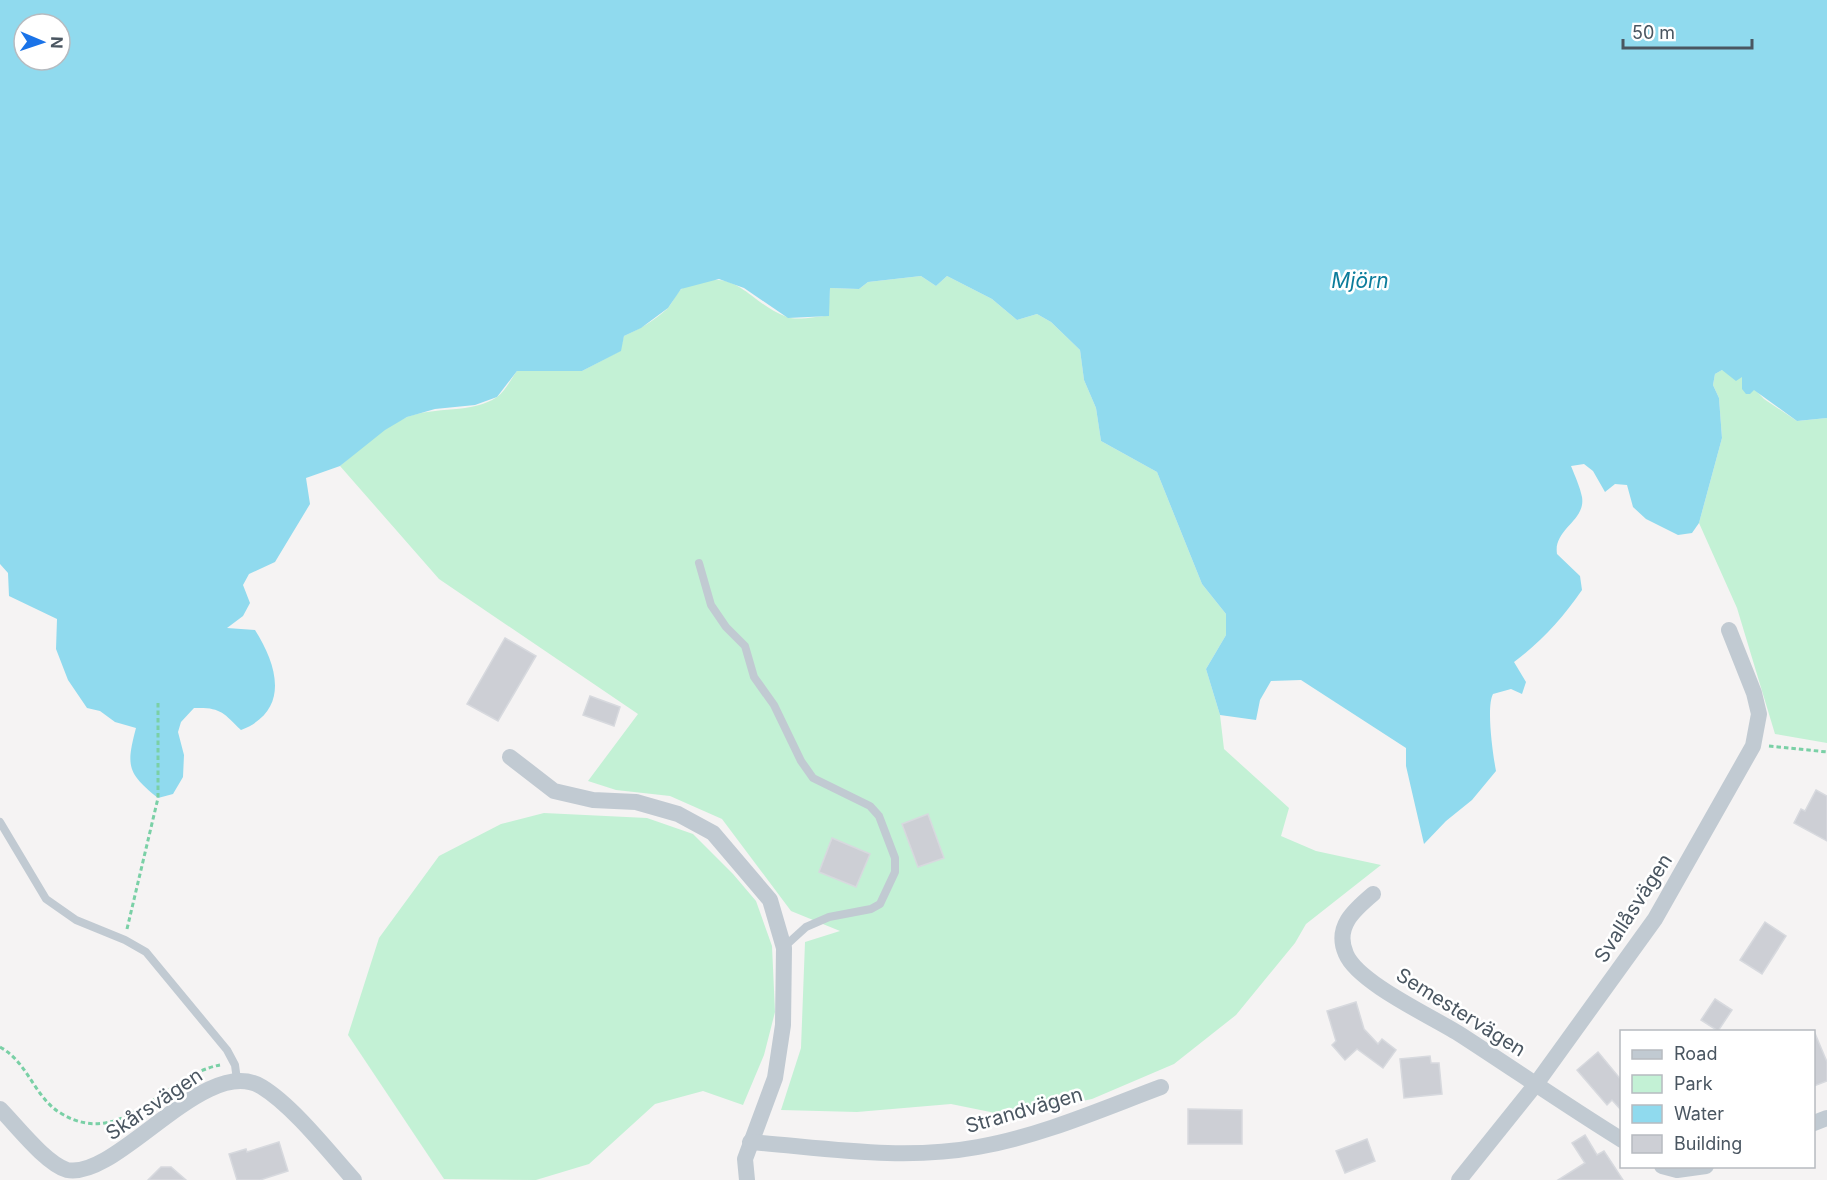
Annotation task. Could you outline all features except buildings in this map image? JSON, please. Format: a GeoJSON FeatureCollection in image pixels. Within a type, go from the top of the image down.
{"type":"FeatureCollection","features":[{"type":"Feature","properties":{"kind":"street","name":"Svallåsvägen"},"geometry":{"type":"LineString","coordinates":[[1459,1180],[1536,1084],[1655,919],[1752,746],[1759,714],[1754,693],[1729,630]]}},
{"type":"Feature","properties":{"kind":"street"},"geometry":{"type":"LineString","coordinates":[[510,757],[554,791],[593,800],[636,802],[678,814],[712,833],[770,900],[783,948],[784,993],[781,1048],[775,1078],[745,1159],[747,1180]]}},
{"type":"Feature","properties":{"kind":"street","name":"Semestervägen"},"geometry":{"type":"LineString","coordinates":[[1373,894],[1351,913],[1345,923],[1342,943],[1351,964],[1420,1013],[1458,1034],[1620,1139]]}},
{"type":"Feature","properties":{"kind":"street"},"geometry":{"type":"LineString","coordinates":[[237,1080],[260,1086],[273,1096],[318,1140],[354,1180]]}},
{"type":"Feature","properties":{"kind":"street","name":"Skårsvägen"},"geometry":{"type":"LineString","coordinates":[[0,1109],[58,1166],[80,1172],[102,1165],[206,1092],[237,1080]]}},
{"type":"Feature","properties":{"kind":"street","name":"Strandvägen"},"geometry":{"type":"LineString","coordinates":[[750,1142],[881,1154],[978,1148],[1079,1118],[1161,1087]]}},
{"type":"Feature","properties":{"kind":"street"},"geometry":{"type":"LineString","coordinates":[[1667,1168],[1677,1170],[1696,1168]]}},
{"type":"Feature","properties":{"kind":"lane"},"geometry":{"type":"LineString","coordinates":[[699,563],[711,605],[726,627],[745,646],[754,677],[774,705],[801,761],[813,778],[870,806],[879,816],[895,858],[894,872],[880,904],[871,909],[829,917],[806,927],[783,948]]}},
{"type":"Feature","properties":{"kind":"lane"},"geometry":{"type":"LineString","coordinates":[[0,822],[46,899],[76,920],[125,940],[146,952],[227,1050],[235,1065],[237,1080]]}},
{"type":"Feature","properties":{"kind":"path"},"geometry":{"type":"LineString","coordinates":[[125,940],[129,912],[158,798],[158,701]]}},
{"type":"Feature","properties":{"kind":"path"},"geometry":{"type":"LineString","coordinates":[[1752,746],[1786,746],[1827,752]]}},
{"type":"Feature","properties":{"kind":"green space"},"geometry":{"type":"Polygon","coordinates":[[[921,276],[936,286],[947,276],[992,299],[1017,320],[1037,314],[1051,322],[1080,350],[1084,380],[1096,408],[1101,441],[1157,472],[1202,584],[1226,614],[1226,635],[1206,669],[1220,715],[1224,749],[1289,808],[1281,836],[1316,851],[1381,865],[1306,924],[1295,943],[1236,1015],[1174,1064],[1092,1099],[1010,1116],[951,1104],[857,1112],[781,1110],[801,1048],[805,942],[840,931],[791,911],[722,819],[670,796],[616,790],[588,781],[638,714],[439,579],[340,466],[380,433],[407,417],[476,406],[497,397],[517,371],[582,371],[620,351],[624,336],[662,313],[683,288],[701,281],[729,282],[787,317],[802,318],[828,316],[830,288],[859,289],[868,282],[921,276]]]}},
{"type":"Feature","properties":{"kind":"green space"},"geometry":{"type":"Polygon","coordinates":[[[1722,370],[1742,376],[1764,399],[1797,421],[1827,418],[1827,743],[1775,734],[1737,608],[1699,523],[1722,438],[1719,398],[1713,385],[1715,374],[1722,370]]]}},
{"type":"Feature","properties":{"kind":"green space"},"geometry":{"type":"Polygon","coordinates":[[[544,813],[647,818],[693,834],[733,874],[756,901],[772,946],[775,1012],[764,1055],[743,1105],[703,1091],[655,1104],[589,1164],[536,1180],[444,1179],[348,1035],[379,938],[439,856],[501,824],[544,813]]]}},
{"type":"Feature","properties":{"kind":"water","name":"Mjörn"},"geometry":{"type":"Polygon","coordinates":[[[0,0],[1827,0],[1827,418],[1797,421],[1754,390],[1746,394],[1742,389],[1742,377],[1736,381],[1722,370],[1715,374],[1713,385],[1719,398],[1722,438],[1699,523],[1692,533],[1678,535],[1646,519],[1633,507],[1627,485],[1615,484],[1605,492],[1593,471],[1584,464],[1571,466],[1581,493],[1582,505],[1575,519],[1560,538],[1557,554],[1580,576],[1582,590],[1551,629],[1514,662],[1526,682],[1522,694],[1511,689],[1493,694],[1490,720],[1496,771],[1472,800],[1446,821],[1424,844],[1406,766],[1406,748],[1301,680],[1271,681],[1260,700],[1256,720],[1220,715],[1206,669],[1226,635],[1226,614],[1202,584],[1157,472],[1101,441],[1096,408],[1084,380],[1080,350],[1051,322],[1037,314],[1017,320],[992,299],[947,276],[936,286],[921,276],[868,282],[859,289],[830,288],[829,316],[788,318],[744,288],[719,279],[681,289],[668,308],[641,328],[624,336],[621,351],[582,371],[517,371],[497,397],[475,405],[435,409],[407,417],[385,430],[340,466],[306,478],[310,504],[275,562],[249,574],[243,585],[250,603],[243,616],[227,628],[255,630],[274,672],[273,700],[257,722],[241,730],[216,710],[194,708],[181,722],[178,732],[184,755],[183,777],[173,794],[158,798],[140,782],[130,760],[136,728],[115,722],[100,711],[87,708],[68,680],[56,649],[57,619],[9,596],[8,573],[0,564],[0,0]]]}}]}
